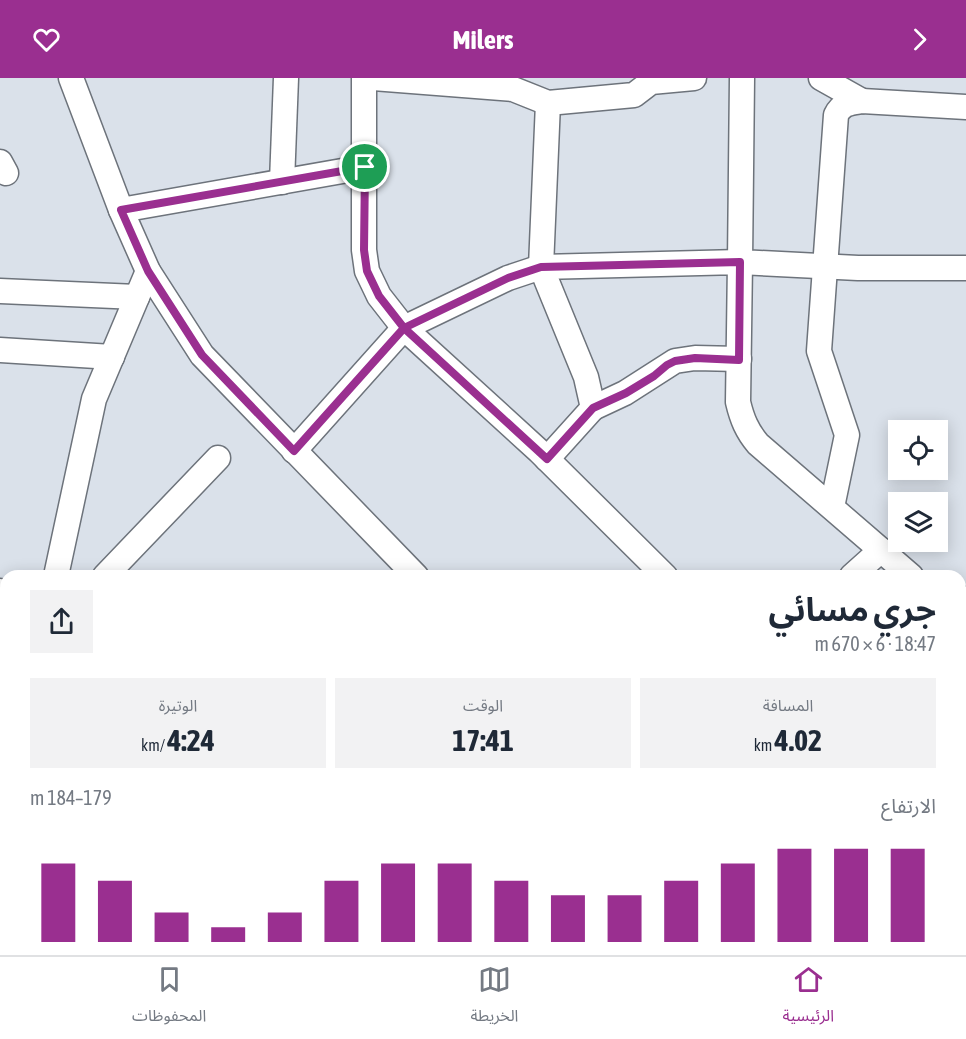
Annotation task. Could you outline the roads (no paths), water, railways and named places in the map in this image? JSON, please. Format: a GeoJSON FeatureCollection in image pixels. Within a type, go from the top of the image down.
{"type":"FeatureCollection","features":[{"type":"Feature","properties":{"kind":"street"},"geometry":{"type":"LineString","coordinates":[[71,78],[121,210],[148,271],[202,355],[410,570]]}},
{"type":"Feature","properties":{"kind":"street"},"geometry":{"type":"LineString","coordinates":[[282,182],[286,78]]}},
{"type":"Feature","properties":{"kind":"street"},"geometry":{"type":"LineString","coordinates":[[364,78],[364,250],[367,271],[379,296],[404,328],[547,459],[659,570]]}},
{"type":"Feature","properties":{"kind":"street"},"geometry":{"type":"LineString","coordinates":[[373,78],[513,89],[548,103],[634,95],[651,82],[694,78]]}},
{"type":"Feature","properties":{"kind":"street"},"geometry":{"type":"LineString","coordinates":[[742,78],[738,402],[741,418],[748,432],[758,444],[904,570]]}},
{"type":"Feature","properties":{"kind":"street"},"geometry":{"type":"LineString","coordinates":[[821,78],[862,101]]}},
{"type":"Feature","properties":{"kind":"street"},"geometry":{"type":"LineString","coordinates":[[832,507],[847,435],[819,351],[836,116],[840,108],[847,103],[862,101],[966,106]]}},
{"type":"Feature","properties":{"kind":"street"},"geometry":{"type":"LineString","coordinates":[[548,103],[541,267],[586,377],[593,408]]}},
{"type":"Feature","properties":{"kind":"street"},"geometry":{"type":"LineString","coordinates":[[121,210],[365,167]]}},
{"type":"Feature","properties":{"kind":"street"},"geometry":{"type":"LineString","coordinates":[[294,451],[404,328],[508,278],[541,267],[740,262],[966,268]]}},
{"type":"Feature","properties":{"kind":"street"},"geometry":{"type":"LineString","coordinates":[[57,570],[94,399],[148,271]]}},
{"type":"Feature","properties":{"kind":"street"},"geometry":{"type":"LineString","coordinates":[[0,291],[137,297]]}},
{"type":"Feature","properties":{"kind":"street"},"geometry":{"type":"LineString","coordinates":[[0,350],[112,357]]}},
{"type":"Feature","properties":{"kind":"street"},"geometry":{"type":"LineString","coordinates":[[547,459],[593,408],[626,393],[675,361],[695,358],[739,360]]}},
{"type":"Feature","properties":{"kind":"street"},"geometry":{"type":"LineString","coordinates":[[111,570],[218,458]]}},
{"type":"Feature","properties":{"kind":"street"},"geometry":{"type":"LineString","coordinates":[[859,570],[881,550]]}}]}
